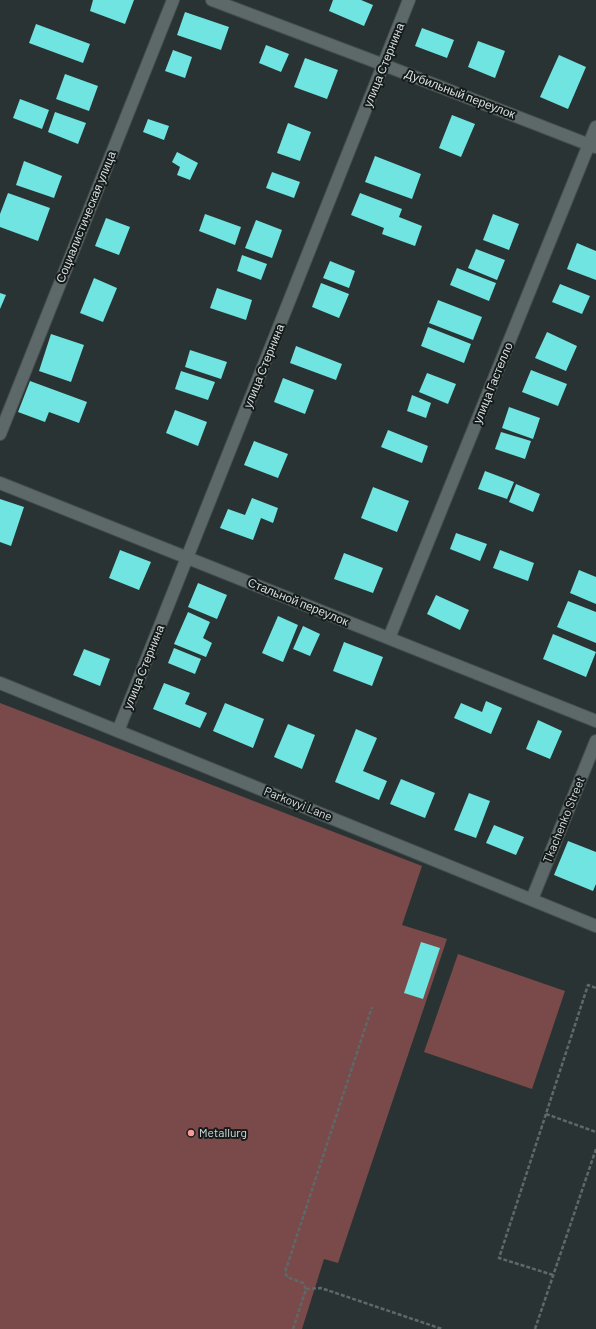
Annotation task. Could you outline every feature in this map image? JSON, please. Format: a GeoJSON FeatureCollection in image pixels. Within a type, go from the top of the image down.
{"type":"FeatureCollection","features":[{"type":"Feature","properties":{"kind":"street","name":"Социалистическая улица"},"geometry":{"type":"LineString","coordinates":[[0,434],[173,0]]}},
{"type":"Feature","properties":{"kind":"street","name":"Дубильный переулок"},"geometry":{"type":"LineString","coordinates":[[212,0],[384,64],[592,146]]}},
{"type":"Feature","properties":{"kind":"street","name":"улица Стернина"},"geometry":{"type":"LineString","coordinates":[[118,731],[409,0]]}},
{"type":"Feature","properties":{"kind":"street","name":"улица Гастелло"},"geometry":{"type":"LineString","coordinates":[[389,638],[592,146],[596,127]]}},
{"type":"Feature","properties":{"kind":"street","name":"Стальной переулок"},"geometry":{"type":"LineString","coordinates":[[0,483],[596,721]]}},
{"type":"Feature","properties":{"kind":"street","name":"Parkovyi Lane"},"geometry":{"type":"LineString","coordinates":[[0,683],[596,926]]}},
{"type":"Feature","properties":{"kind":"street","name":"Tkachenko Street"},"geometry":{"type":"LineString","coordinates":[[532,899],[596,741]]}},
{"type":"Feature","properties":{"kind":"path"},"geometry":{"type":"LineString","coordinates":[[553,1275],[499,1258],[588,985],[596,988]]}},
{"type":"Feature","properties":{"kind":"path"},"geometry":{"type":"LineString","coordinates":[[293,1329],[306,1289],[303,1283],[287,1277],[285,1272],[372,1007]]}},
{"type":"Feature","properties":{"kind":"path"},"geometry":{"type":"LineString","coordinates":[[546,1114],[596,1132]]}},
{"type":"Feature","properties":{"kind":"path"},"geometry":{"type":"LineString","coordinates":[[535,1329],[596,1149]]}},
{"type":"Feature","properties":{"kind":"path"},"geometry":{"type":"LineString","coordinates":[[306,1289],[321,1288],[442,1329]]}},
{"type":"Feature","properties":{"kind":"shaded area","name":"Metallurg"},"geometry":{"type":"Polygon","coordinates":[[[0,703],[422,866],[402,925],[447,939],[338,1263],[324,1259],[302,1329],[0,1329],[0,703]]]}},
{"type":"Feature","properties":{"kind":"shaded area"},"geometry":{"type":"Polygon","coordinates":[[[458,954],[565,991],[532,1089],[424,1052],[458,954]]]}},
{"type":"Feature","properties":{"kind":"building"},"geometry":{"type":"Polygon","coordinates":[[[93,0],[134,0],[125,24],[90,11],[93,0]]]}},
{"type":"Feature","properties":{"kind":"building"},"geometry":{"type":"Polygon","coordinates":[[[333,0],[361,0],[373,5],[364,26],[329,11],[333,0]]]}},
{"type":"Feature","properties":{"kind":"building"},"geometry":{"type":"Polygon","coordinates":[[[185,12],[229,27],[221,50],[177,35],[185,12]]]}},
{"type":"Feature","properties":{"kind":"building"},"geometry":{"type":"Polygon","coordinates":[[[36,24],[90,44],[83,63],[29,43],[36,24]]]}},
{"type":"Feature","properties":{"kind":"building"},"geometry":{"type":"Polygon","coordinates":[[[422,28],[454,40],[447,58],[415,46],[422,28]]]}},
{"type":"Feature","properties":{"kind":"building"},"geometry":{"type":"Polygon","coordinates":[[[478,41],[505,51],[495,78],[468,67],[478,41]]]}},
{"type":"Feature","properties":{"kind":"building"},"geometry":{"type":"Polygon","coordinates":[[[266,45],[289,54],[281,72],[259,63],[266,45]]]}},
{"type":"Feature","properties":{"kind":"building"},"geometry":{"type":"Polygon","coordinates":[[[173,50],[192,57],[185,78],[165,71],[173,50]]]}},
{"type":"Feature","properties":{"kind":"building"},"geometry":{"type":"Polygon","coordinates":[[[559,55],[586,67],[568,109],[540,97],[559,55]]]}},
{"type":"Feature","properties":{"kind":"building"},"geometry":{"type":"Polygon","coordinates":[[[305,58],[338,70],[327,99],[294,87],[305,58]]]}},
{"type":"Feature","properties":{"kind":"building"},"geometry":{"type":"Polygon","coordinates":[[[65,74],[98,86],[89,111],[56,99],[65,74]]]}},
{"type":"Feature","properties":{"kind":"building"},"geometry":{"type":"Polygon","coordinates":[[[20,99],[49,110],[42,129],[13,118],[20,99]]]}},
{"type":"Feature","properties":{"kind":"building"},"geometry":{"type":"Polygon","coordinates":[[[55,112],[86,123],[78,144],[48,132],[55,112]]]}},
{"type":"Feature","properties":{"kind":"building"},"geometry":{"type":"Polygon","coordinates":[[[452,115],[475,124],[461,157],[439,148],[452,115]]]}},
{"type":"Feature","properties":{"kind":"building"},"geometry":{"type":"Polygon","coordinates":[[[148,119],[169,126],[164,140],[143,132],[148,119]]]}},
{"type":"Feature","properties":{"kind":"building"},"geometry":{"type":"Polygon","coordinates":[[[288,123],[311,132],[300,161],[277,153],[288,123]]]}},
{"type":"Feature","properties":{"kind":"building"},"geometry":{"type":"Polygon","coordinates":[[[177,152],[198,163],[190,180],[177,175],[180,167],[172,162],[177,152]]]}},
{"type":"Feature","properties":{"kind":"building"},"geometry":{"type":"Polygon","coordinates":[[[375,156],[421,174],[412,199],[365,182],[375,156]]]}},
{"type":"Feature","properties":{"kind":"building"},"geometry":{"type":"Polygon","coordinates":[[[24,161],[62,176],[54,198],[16,185],[24,161]]]}},
{"type":"Feature","properties":{"kind":"building"},"geometry":{"type":"Polygon","coordinates":[[[272,172],[300,182],[294,198],[266,188],[272,172]]]}},
{"type":"Feature","properties":{"kind":"building"},"geometry":{"type":"Polygon","coordinates":[[[8,193],[50,208],[38,241],[0,227],[0,214],[8,193]]]}},
{"type":"Feature","properties":{"kind":"building"},"geometry":{"type":"Polygon","coordinates":[[[360,193],[402,209],[399,217],[422,226],[415,246],[382,234],[384,228],[351,215],[360,193]]]}},
{"type":"Feature","properties":{"kind":"building"},"geometry":{"type":"Polygon","coordinates":[[[205,214],[241,227],[235,245],[199,231],[205,214]]]}},
{"type":"Feature","properties":{"kind":"building"},"geometry":{"type":"Polygon","coordinates":[[[493,214],[519,224],[509,250],[483,240],[493,214]]]}},
{"type":"Feature","properties":{"kind":"building"},"geometry":{"type":"Polygon","coordinates":[[[106,218],[130,227],[119,255],[95,246],[106,218]]]}},
{"type":"Feature","properties":{"kind":"building"},"geometry":{"type":"Polygon","coordinates":[[[256,220],[282,230],[272,258],[245,248],[256,220]]]}},
{"type":"Feature","properties":{"kind":"building"},"geometry":{"type":"Polygon","coordinates":[[[577,243],[596,251],[596,280],[567,269],[577,243]]]}},
{"type":"Feature","properties":{"kind":"building"},"geometry":{"type":"Polygon","coordinates":[[[476,249],[505,260],[497,280],[468,268],[476,249]]]}},
{"type":"Feature","properties":{"kind":"building"},"geometry":{"type":"Polygon","coordinates":[[[242,255],[267,264],[261,280],[237,271],[242,255]]]}},
{"type":"Feature","properties":{"kind":"building"},"geometry":{"type":"Polygon","coordinates":[[[330,261],[355,271],[349,288],[323,278],[330,261]]]}},
{"type":"Feature","properties":{"kind":"building"},"geometry":{"type":"Polygon","coordinates":[[[457,268],[496,283],[489,301],[450,285],[457,268]]]}},
{"type":"Feature","properties":{"kind":"building"},"geometry":{"type":"Polygon","coordinates":[[[94,278],[117,288],[103,322],[80,313],[94,278]]]}},
{"type":"Feature","properties":{"kind":"building"},"geometry":{"type":"Polygon","coordinates":[[[321,283],[349,294],[339,318],[312,307],[321,283]]]}},
{"type":"Feature","properties":{"kind":"building"},"geometry":{"type":"Polygon","coordinates":[[[560,284],[590,296],[582,314],[552,302],[560,284]]]}},
{"type":"Feature","properties":{"kind":"building"},"geometry":{"type":"Polygon","coordinates":[[[217,288],[252,300],[246,320],[210,308],[217,288]]]}},
{"type":"Feature","properties":{"kind":"building"},"geometry":{"type":"Polygon","coordinates":[[[0,293],[6,295],[0,309],[0,293]]]}},
{"type":"Feature","properties":{"kind":"building"},"geometry":{"type":"Polygon","coordinates":[[[438,300],[482,317],[473,340],[429,323],[438,300]]]}},
{"type":"Feature","properties":{"kind":"building"},"geometry":{"type":"Polygon","coordinates":[[[428,327],[471,344],[464,363],[421,346],[428,327]]]}},
{"type":"Feature","properties":{"kind":"building"},"geometry":{"type":"Polygon","coordinates":[[[547,332],[577,346],[566,371],[535,358],[547,332]]]}},
{"type":"Feature","properties":{"kind":"building"},"geometry":{"type":"Polygon","coordinates":[[[51,334],[84,345],[71,382],[39,371],[51,334]]]}},
{"type":"Feature","properties":{"kind":"building"},"geometry":{"type":"Polygon","coordinates":[[[296,346],[342,364],[336,380],[290,363],[296,346]]]}},
{"type":"Feature","properties":{"kind":"building"},"geometry":{"type":"Polygon","coordinates":[[[190,350],[227,362],[221,379],[185,367],[190,350]]]}},
{"type":"Feature","properties":{"kind":"building"},"geometry":{"type":"Polygon","coordinates":[[[531,370],[567,384],[558,406],[522,392],[531,370]]]}},
{"type":"Feature","properties":{"kind":"building"},"geometry":{"type":"Polygon","coordinates":[[[181,371],[215,382],[208,400],[175,389],[181,371]]]}},
{"type":"Feature","properties":{"kind":"building"},"geometry":{"type":"Polygon","coordinates":[[[427,373],[456,384],[448,404],[419,392],[427,373]]]}},
{"type":"Feature","properties":{"kind":"building"},"geometry":{"type":"Polygon","coordinates":[[[283,378],[314,390],[305,414],[274,402],[283,378]]]}},
{"type":"Feature","properties":{"kind":"building"},"geometry":{"type":"Polygon","coordinates":[[[30,381],[87,402],[79,423],[49,412],[45,422],[18,412],[30,381]]]}},
{"type":"Feature","properties":{"kind":"building"},"geometry":{"type":"Polygon","coordinates":[[[412,395],[431,403],[426,418],[407,411],[412,395]]]}},
{"type":"Feature","properties":{"kind":"building"},"geometry":{"type":"Polygon","coordinates":[[[509,407],[540,418],[533,439],[502,428],[509,407]]]}},
{"type":"Feature","properties":{"kind":"building"},"geometry":{"type":"Polygon","coordinates":[[[175,410],[207,422],[198,446],[166,433],[175,410]]]}},
{"type":"Feature","properties":{"kind":"building"},"geometry":{"type":"Polygon","coordinates":[[[388,430],[428,446],[422,463],[381,447],[388,430]]]}},
{"type":"Feature","properties":{"kind":"building"},"geometry":{"type":"Polygon","coordinates":[[[501,432],[531,441],[525,459],[495,449],[501,432]]]}},
{"type":"Feature","properties":{"kind":"building"},"geometry":{"type":"Polygon","coordinates":[[[254,441],[288,454],[278,478],[244,465],[254,441]]]}},
{"type":"Feature","properties":{"kind":"building"},"geometry":{"type":"Polygon","coordinates":[[[485,471],[514,482],[507,499],[478,489],[485,471]]]}},
{"type":"Feature","properties":{"kind":"building"},"geometry":{"type":"Polygon","coordinates":[[[516,484],[540,494],[533,512],[509,502],[516,484]]]}},
{"type":"Feature","properties":{"kind":"building"},"geometry":{"type":"Polygon","coordinates":[[[373,487],[409,501],[397,532],[361,518],[373,487]]]}},
{"type":"Feature","properties":{"kind":"building"},"geometry":{"type":"Polygon","coordinates":[[[252,498],[278,508],[273,523],[261,518],[253,540],[220,528],[228,509],[245,515],[252,498]]]}},
{"type":"Feature","properties":{"kind":"building"},"geometry":{"type":"Polygon","coordinates":[[[0,499],[24,507],[11,546],[0,542],[0,499]]]}},
{"type":"Feature","properties":{"kind":"building"},"geometry":{"type":"Polygon","coordinates":[[[456,533],[487,544],[480,561],[450,549],[456,533]]]}},
{"type":"Feature","properties":{"kind":"building"},"geometry":{"type":"Polygon","coordinates":[[[120,550],[151,562],[139,590],[109,578],[120,550]]]}},
{"type":"Feature","properties":{"kind":"building"},"geometry":{"type":"Polygon","coordinates":[[[500,550],[534,563],[528,581],[493,568],[500,550]]]}},
{"type":"Feature","properties":{"kind":"building"},"geometry":{"type":"Polygon","coordinates":[[[344,553],[383,568],[373,593],[334,579],[344,553]]]}},
{"type":"Feature","properties":{"kind":"building"},"geometry":{"type":"Polygon","coordinates":[[[579,570],[596,577],[596,604],[570,593],[579,570]]]}},
{"type":"Feature","properties":{"kind":"building"},"geometry":{"type":"Polygon","coordinates":[[[198,583],[227,595],[217,619],[188,607],[198,583]]]}},
{"type":"Feature","properties":{"kind":"building"},"geometry":{"type":"Polygon","coordinates":[[[436,595],[469,610],[460,630],[427,614],[436,595]]]}},
{"type":"Feature","properties":{"kind":"building"},"geometry":{"type":"Polygon","coordinates":[[[568,601],[596,612],[596,643],[557,627],[568,601]]]}},
{"type":"Feature","properties":{"kind":"building"},"geometry":{"type":"Polygon","coordinates":[[[188,612],[210,622],[203,638],[212,643],[206,657],[174,644],[188,612]]]}},
{"type":"Feature","properties":{"kind":"building"},"geometry":{"type":"Polygon","coordinates":[[[278,616],[298,625],[283,662],[262,653],[278,616]]]}},
{"type":"Feature","properties":{"kind":"building"},"geometry":{"type":"Polygon","coordinates":[[[303,626],[320,634],[310,656],[293,649],[303,626]]]}},
{"type":"Feature","properties":{"kind":"building"},"geometry":{"type":"Polygon","coordinates":[[[553,634],[596,652],[586,677],[543,659],[553,634]]]}},
{"type":"Feature","properties":{"kind":"building"},"geometry":{"type":"Polygon","coordinates":[[[344,642],[383,657],[372,686],[333,671],[344,642]]]}},
{"type":"Feature","properties":{"kind":"building"},"geometry":{"type":"Polygon","coordinates":[[[174,648],[201,659],[195,674],[168,663],[174,648]]]}},
{"type":"Feature","properties":{"kind":"building"},"geometry":{"type":"Polygon","coordinates":[[[84,649],[110,659],[100,686],[73,675],[84,649]]]}},
{"type":"Feature","properties":{"kind":"building"},"geometry":{"type":"Polygon","coordinates":[[[164,683],[190,693],[185,704],[207,713],[200,728],[153,709],[164,683]]]}},
{"type":"Feature","properties":{"kind":"building"},"geometry":{"type":"Polygon","coordinates":[[[486,701],[502,708],[491,734],[454,718],[461,703],[482,712],[486,701]]]}},
{"type":"Feature","properties":{"kind":"building"},"geometry":{"type":"Polygon","coordinates":[[[225,703],[264,719],[253,748],[213,731],[225,703]]]}},
{"type":"Feature","properties":{"kind":"building"},"geometry":{"type":"Polygon","coordinates":[[[538,720],[562,731],[550,759],[526,749],[538,720]]]}},
{"type":"Feature","properties":{"kind":"building"},"geometry":{"type":"Polygon","coordinates":[[[288,724],[315,735],[302,769],[274,757],[288,724]]]}},
{"type":"Feature","properties":{"kind":"building"},"geometry":{"type":"Polygon","coordinates":[[[356,729],[377,738],[363,771],[387,781],[379,800],[335,782],[356,729]]]}},
{"type":"Feature","properties":{"kind":"building"},"geometry":{"type":"Polygon","coordinates":[[[401,779],[435,793],[425,818],[390,804],[401,779]]]}},
{"type":"Feature","properties":{"kind":"building"},"geometry":{"type":"Polygon","coordinates":[[[469,793],[490,801],[476,838],[454,830],[469,793]]]}},
{"type":"Feature","properties":{"kind":"building"},"geometry":{"type":"Polygon","coordinates":[[[494,825],[524,837],[516,855],[486,843],[494,825]]]}},
{"type":"Feature","properties":{"kind":"building"},"geometry":{"type":"Polygon","coordinates":[[[568,841],[596,852],[596,884],[593,891],[554,875],[568,841]]]}},
{"type":"Feature","properties":{"kind":"building"},"geometry":{"type":"Polygon","coordinates":[[[421,942],[440,948],[423,999],[404,993],[421,942]]]}},
{"type":"Feature","properties":{"kind":"place","name":"Metallurg"},"geometry":{"type":"Point","coordinates":[191,1133]}}]}
